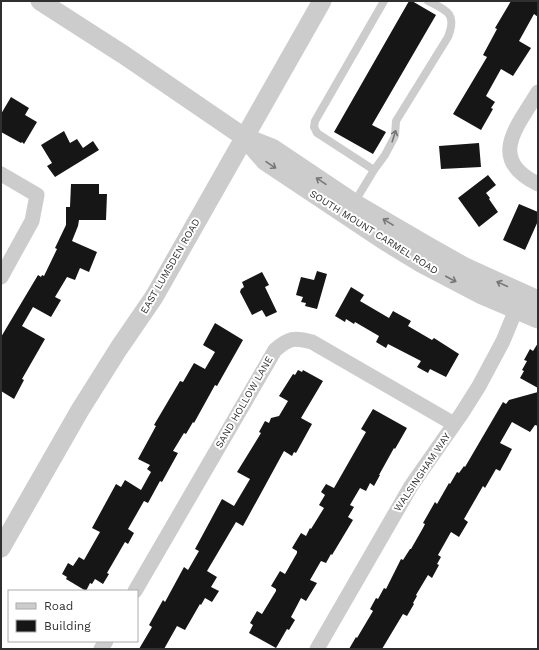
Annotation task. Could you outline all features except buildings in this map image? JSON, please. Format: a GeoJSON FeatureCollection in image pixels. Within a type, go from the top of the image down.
{"type":"FeatureCollection","features":[{"type":"Feature","properties":{"kind":"street","name":"SOUTH MOUNT CARMEL ROAD"},"geometry":{"type":"LineString","coordinates":[[40,1],[124,55],[244,137],[272,148],[354,203],[525,301],[538,319]]}},
{"type":"Feature","properties":{"kind":"street","name":"EAST LUMSDEN ROAD"},"geometry":{"type":"LineString","coordinates":[[1,547],[80,410],[119,348],[154,297],[322,1]]}},
{"type":"Feature","properties":{"kind":"street"},"geometry":{"type":"LineString","coordinates":[[538,92],[510,143],[509,152],[514,167],[525,177],[538,184]]}},
{"type":"Feature","properties":{"kind":"street","name":"SOUTH MOUNT CARMEL ROAD"},"geometry":{"type":"LineString","coordinates":[[244,137],[265,161],[388,243],[450,279],[525,301]]}},
{"type":"Feature","properties":{"kind":"street"},"geometry":{"type":"LineString","coordinates":[[1,174],[37,195],[32,221],[1,276]]}},
{"type":"Feature","properties":{"kind":"street","name":"WALSINGHAM WAY"},"geometry":{"type":"LineString","coordinates":[[317,649],[411,486],[470,401],[525,301]]}},
{"type":"Feature","properties":{"kind":"street","name":"SAND HOLLOW LANE"},"geometry":{"type":"LineString","coordinates":[[136,590],[275,350],[286,341],[299,339],[312,342],[454,424]]}},
{"type":"Feature","properties":{"kind":"lane"},"geometry":{"type":"LineString","coordinates":[[374,170],[317,133],[314,127],[315,121],[384,1]]}},
{"type":"Feature","properties":{"kind":"lane"},"geometry":{"type":"LineString","coordinates":[[354,203],[385,155],[395,136],[396,121],[448,37],[452,28],[452,20],[449,13],[428,1]]}}]}
